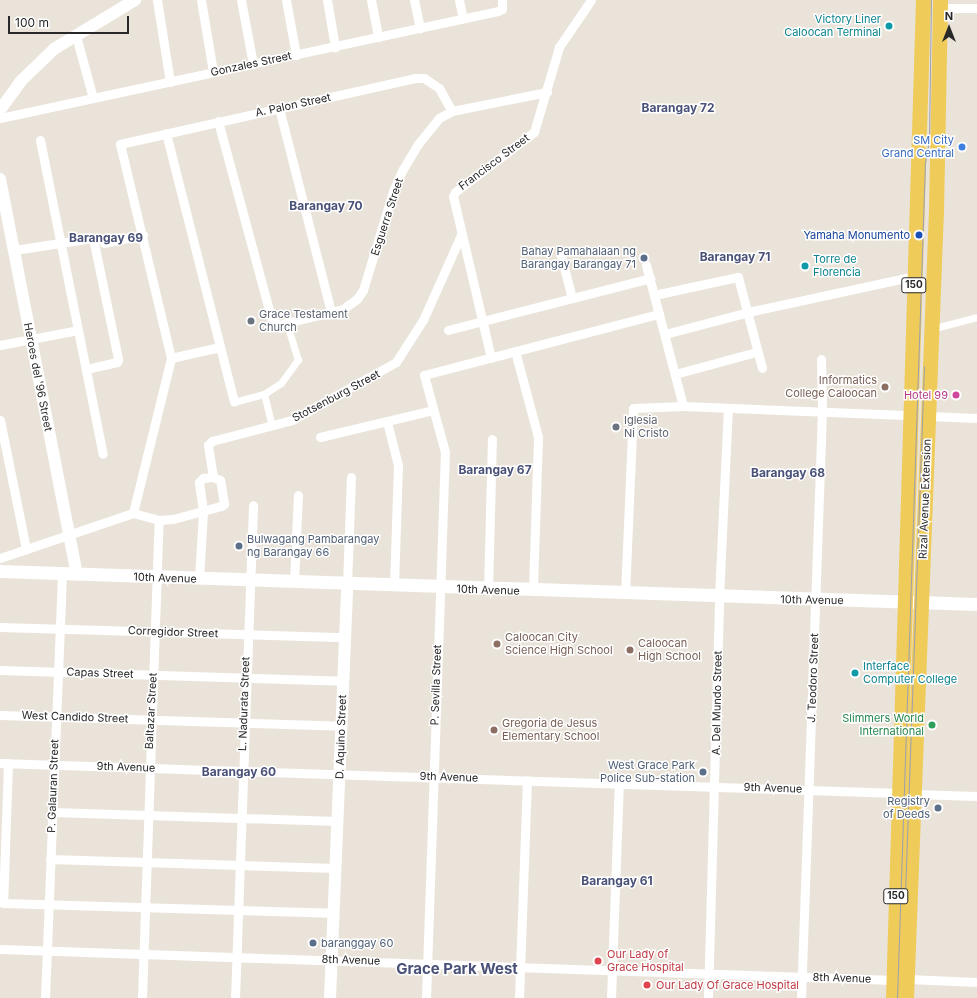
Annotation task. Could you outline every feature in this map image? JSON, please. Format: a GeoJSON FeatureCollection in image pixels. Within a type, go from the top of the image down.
{"type":"FeatureCollection","features":[{"type":"Feature","properties":{"kind":"main road","name":"Rizal Avenue Extension"},"geometry":{"type":"LineString","coordinates":[[893,998],[900,979],[906,794],[905,602],[923,0]]}},
{"type":"Feature","properties":{"kind":"main road","name":"Rizal Avenue Extension"},"geometry":{"type":"LineString","coordinates":[[906,794],[922,603],[940,4]]}},
{"type":"Feature","properties":{"kind":"main road","name":"10th Avenue"},"geometry":{"type":"LineString","coordinates":[[0,572],[816,601],[977,604]]}},
{"type":"Feature","properties":{"kind":"main road","name":"Rizal Avenue Extension"},"geometry":{"type":"LineString","coordinates":[[900,979],[906,998]]}},
{"type":"Feature","properties":{"kind":"street"},"geometry":{"type":"LineString","coordinates":[[0,110],[37,64],[54,49],[136,0]]}},
{"type":"Feature","properties":{"kind":"street"},"geometry":{"type":"LineString","coordinates":[[157,0],[170,82]]}},
{"type":"Feature","properties":{"kind":"street"},"geometry":{"type":"LineString","coordinates":[[201,0],[213,72]]}},
{"type":"Feature","properties":{"kind":"street"},"geometry":{"type":"LineString","coordinates":[[241,0],[253,64]]}},
{"type":"Feature","properties":{"kind":"street"},"geometry":{"type":"LineString","coordinates":[[286,0],[296,55]]}},
{"type":"Feature","properties":{"kind":"street"},"geometry":{"type":"LineString","coordinates":[[327,0],[335,46]]}},
{"type":"Feature","properties":{"kind":"street"},"geometry":{"type":"LineString","coordinates":[[371,0],[378,37]]}},
{"type":"Feature","properties":{"kind":"street"},"geometry":{"type":"LineString","coordinates":[[414,0],[420,28]]}},
{"type":"Feature","properties":{"kind":"street"},"geometry":{"type":"LineString","coordinates":[[459,0],[463,19]]}},
{"type":"Feature","properties":{"kind":"street","name":"Francisco Street"},"geometry":{"type":"LineString","coordinates":[[491,358],[453,202],[455,192],[534,132],[562,41],[592,0]]}},
{"type":"Feature","properties":{"kind":"street"},"geometry":{"type":"LineString","coordinates":[[940,4],[977,8]]}},
{"type":"Feature","properties":{"kind":"street","name":"Gonzales Street"},"geometry":{"type":"LineString","coordinates":[[0,118],[463,19],[502,5]]}},
{"type":"Feature","properties":{"kind":"street"},"geometry":{"type":"LineString","coordinates":[[76,36],[93,98]]}},
{"type":"Feature","properties":{"kind":"street","name":"A. Palon Street"},"geometry":{"type":"LineString","coordinates":[[143,235],[120,144],[218,121],[424,78],[439,88],[452,111]]}},
{"type":"Feature","properties":{"kind":"street","name":"Esguerra Street"},"geometry":{"type":"LineString","coordinates":[[218,121],[274,323],[286,324],[351,306],[357,299],[362,290],[393,191],[403,169],[428,130],[439,118],[452,111],[547,92]]}},
{"type":"Feature","properties":{"kind":"street"},"geometry":{"type":"LineString","coordinates":[[278,108],[330,312]]}},
{"type":"Feature","properties":{"kind":"street"},"geometry":{"type":"LineString","coordinates":[[166,133],[234,402],[264,394],[281,383],[298,360],[286,324]]}},
{"type":"Feature","properties":{"kind":"street"},"geometry":{"type":"LineString","coordinates":[[40,140],[103,454]]}},
{"type":"Feature","properties":{"kind":"street","name":"Heroes del '96 Street"},"geometry":{"type":"LineString","coordinates":[[0,179],[77,575]]}},
{"type":"Feature","properties":{"kind":"street"},"geometry":{"type":"LineString","coordinates":[[104,243],[143,235],[171,354],[133,513]]}},
{"type":"Feature","properties":{"kind":"street","name":"Stotsenburg Street"},"geometry":{"type":"LineString","coordinates":[[213,476],[210,442],[272,425],[308,412],[396,362],[424,320],[461,235]]}},
{"type":"Feature","properties":{"kind":"street"},"geometry":{"type":"LineString","coordinates":[[14,250],[92,237],[118,359],[117,362],[86,369]]}},
{"type":"Feature","properties":{"kind":"street"},"geometry":{"type":"LineString","coordinates":[[561,256],[572,298]]}},
{"type":"Feature","properties":{"kind":"street"},"geometry":{"type":"LineString","coordinates":[[646,265],[665,334],[682,406]]}},
{"type":"Feature","properties":{"kind":"street"},"geometry":{"type":"LineString","coordinates":[[654,296],[734,276],[740,281],[756,352],[762,368]]}},
{"type":"Feature","properties":{"kind":"street"},"geometry":{"type":"LineString","coordinates":[[665,334],[748,312],[915,276]]}},
{"type":"Feature","properties":{"kind":"street"},"geometry":{"type":"LineString","coordinates":[[448,330],[650,278]]}},
{"type":"Feature","properties":{"kind":"street"},"geometry":{"type":"LineString","coordinates":[[491,358],[659,314]]}},
{"type":"Feature","properties":{"kind":"street"},"geometry":{"type":"LineString","coordinates":[[931,329],[977,317]]}},
{"type":"Feature","properties":{"kind":"street"},"geometry":{"type":"LineString","coordinates":[[0,345],[78,330]]}},
{"type":"Feature","properties":{"kind":"street"},"geometry":{"type":"LineString","coordinates":[[171,354],[220,347]]}},
{"type":"Feature","properties":{"kind":"street"},"geometry":{"type":"LineString","coordinates":[[515,351],[538,437],[533,591]]}},
{"type":"Feature","properties":{"kind":"street"},"geometry":{"type":"LineString","coordinates":[[675,374],[756,352]]}},
{"type":"Feature","properties":{"kind":"street","name":"P. Sevilla Street"},"geometry":{"type":"LineString","coordinates":[[426,998],[438,588],[445,452],[424,375],[491,358]]}},
{"type":"Feature","properties":{"kind":"street","name":"J. Teodoro Street"},"geometry":{"type":"LineString","coordinates":[[801,998],[822,410],[821,359]]}},
{"type":"Feature","properties":{"kind":"street"},"geometry":{"type":"LineString","coordinates":[[264,394],[272,425]]}},
{"type":"Feature","properties":{"kind":"street"},"geometry":{"type":"LineString","coordinates":[[625,594],[632,408],[682,406],[822,410],[911,415]]}},
{"type":"Feature","properties":{"kind":"street","name":"A. Del Mundo Street"},"geometry":{"type":"LineString","coordinates":[[708,998],[715,787],[719,597],[728,408]]}},
{"type":"Feature","properties":{"kind":"street"},"geometry":{"type":"LineString","coordinates":[[320,437],[357,430],[433,410]]}},
{"type":"Feature","properties":{"kind":"street"},"geometry":{"type":"LineString","coordinates":[[928,416],[977,418]]}},
{"type":"Feature","properties":{"kind":"street"},"geometry":{"type":"LineString","coordinates":[[0,420],[26,550]]}},
{"type":"Feature","properties":{"kind":"street"},"geometry":{"type":"LineString","coordinates":[[387,422],[398,465],[394,586]]}},
{"type":"Feature","properties":{"kind":"street"},"geometry":{"type":"LineString","coordinates":[[488,590],[492,439]]}},
{"type":"Feature","properties":{"kind":"street"},"geometry":{"type":"LineString","coordinates":[[0,558],[133,513],[159,520],[203,511],[224,504],[220,480],[213,476],[203,478],[199,482],[203,511],[199,579]]}},
{"type":"Feature","properties":{"kind":"street","name":"D. Aquino Street"},"geometry":{"type":"LineString","coordinates":[[330,998],[351,477]]}},
{"type":"Feature","properties":{"kind":"street"},"geometry":{"type":"LineString","coordinates":[[294,582],[298,495]]}},
{"type":"Feature","properties":{"kind":"street","name":"L. Nadurata Street"},"geometry":{"type":"LineString","coordinates":[[235,998],[248,581],[253,505]]}},
{"type":"Feature","properties":{"kind":"street","name":"Baltazar Street"},"geometry":{"type":"LineString","coordinates":[[142,998],[148,768],[159,520]]}},
{"type":"Feature","properties":{"kind":"street","name":"P. Galauran Street"},"geometry":{"type":"LineString","coordinates":[[45,998],[62,574]]}},
{"type":"Feature","properties":{"kind":"street","name":"Corregidor Street"},"geometry":{"type":"LineString","coordinates":[[0,627],[345,636]]}},
{"type":"Feature","properties":{"kind":"street","name":"Capas Street"},"geometry":{"type":"LineString","coordinates":[[0,670],[343,681]]}},
{"type":"Feature","properties":{"kind":"street","name":"West Candido Street"},"geometry":{"type":"LineString","coordinates":[[0,715],[341,726]]}},
{"type":"Feature","properties":{"kind":"street"},"geometry":{"type":"LineString","coordinates":[[4,763],[2,902],[333,913]]}},
{"type":"Feature","properties":{"kind":"street","name":"9th Avenue"},"geometry":{"type":"LineString","coordinates":[[4,763],[809,789],[977,796]]}},
{"type":"Feature","properties":{"kind":"street"},"geometry":{"type":"LineString","coordinates":[[519,998],[527,780]]}},
{"type":"Feature","properties":{"kind":"street"},"geometry":{"type":"LineString","coordinates":[[611,998],[619,783]]}},
{"type":"Feature","properties":{"kind":"street"},"geometry":{"type":"LineString","coordinates":[[52,812],[337,822]]}},
{"type":"Feature","properties":{"kind":"street"},"geometry":{"type":"LineString","coordinates":[[50,859],[335,868]]}},
{"type":"Feature","properties":{"kind":"street","name":"8th Avenue"},"geometry":{"type":"LineString","coordinates":[[0,949],[977,982]]}},
{"type":"Feature","properties":{"kind":"tram line"},"geometry":{"type":"LineString","coordinates":[[897,998],[925,163],[929,140],[931,0]]}},
{"type":"Feature","properties":{"kind":"tram line"},"geometry":{"type":"LineString","coordinates":[[905,894],[924,366]]}},
{"type":"Feature","properties":{"kind":"place","name":"Victory Liner Caloocan Terminal"},"geometry":{"type":"Point","coordinates":[889,26]}},
{"type":"Feature","properties":{"kind":"place","name":"SM City Grand Central"},"geometry":{"type":"Point","coordinates":[962,147]}},
{"type":"Feature","properties":{"kind":"place","name":"Yamaha Monumento"},"geometry":{"type":"Point","coordinates":[919,235]}},
{"type":"Feature","properties":{"kind":"place","name":"Bahay Pamahalaan ng Barangay Barangay 71"},"geometry":{"type":"Point","coordinates":[644,258]}},
{"type":"Feature","properties":{"kind":"place","name":"Torre de Florencia"},"geometry":{"type":"Point","coordinates":[805,266]}},
{"type":"Feature","properties":{"kind":"place","name":"Grace Testament Church"},"geometry":{"type":"Point","coordinates":[251,321]}},
{"type":"Feature","properties":{"kind":"place","name":"Informatics College Caloocan"},"geometry":{"type":"Point","coordinates":[885,387]}},
{"type":"Feature","properties":{"kind":"place","name":"Hotel 99"},"geometry":{"type":"Point","coordinates":[956,395]}},
{"type":"Feature","properties":{"kind":"place","name":"Iglesia Ni Cristo"},"geometry":{"type":"Point","coordinates":[616,427]}},
{"type":"Feature","properties":{"kind":"place","name":"Bulwagang Pambarangay ng Barangay 66"},"geometry":{"type":"Point","coordinates":[239,546]}},
{"type":"Feature","properties":{"kind":"place","name":"Caloocan City Science High School"},"geometry":{"type":"Point","coordinates":[497,644]}},
{"type":"Feature","properties":{"kind":"place","name":"Caloocan High School"},"geometry":{"type":"Point","coordinates":[630,650]}},
{"type":"Feature","properties":{"kind":"place","name":"Interface Computer College"},"geometry":{"type":"Point","coordinates":[855,673]}},
{"type":"Feature","properties":{"kind":"place","name":"Slimmers World International"},"geometry":{"type":"Point","coordinates":[932,725]}},
{"type":"Feature","properties":{"kind":"place","name":"Gregoria de Jesus Elementary School"},"geometry":{"type":"Point","coordinates":[494,730]}},
{"type":"Feature","properties":{"kind":"place","name":"West Grace Park Police Sub-station"},"geometry":{"type":"Point","coordinates":[703,772]}},
{"type":"Feature","properties":{"kind":"place","name":"Registry of Deeds"},"geometry":{"type":"Point","coordinates":[938,808]}},
{"type":"Feature","properties":{"kind":"place","name":"baranggay 60"},"geometry":{"type":"Point","coordinates":[313,943]}},
{"type":"Feature","properties":{"kind":"place","name":"Our Lady of Grace Hospital"},"geometry":{"type":"Point","coordinates":[598,961]}},
{"type":"Feature","properties":{"kind":"place","name":"Our Lady Of Grace Hospital"},"geometry":{"type":"Point","coordinates":[647,985]}},
{"type":"Feature","properties":{"kind":"district","name":"Barangay 72"},"geometry":{"type":"Point","coordinates":[678,108]}},
{"type":"Feature","properties":{"kind":"district","name":"Barangay 70"},"geometry":{"type":"Point","coordinates":[326,206]}},
{"type":"Feature","properties":{"kind":"district","name":"Barangay 69"},"geometry":{"type":"Point","coordinates":[106,238]}},
{"type":"Feature","properties":{"kind":"district","name":"Barangay 71"},"geometry":{"type":"Point","coordinates":[735,257]}},
{"type":"Feature","properties":{"kind":"district","name":"Barangay 67"},"geometry":{"type":"Point","coordinates":[495,470]}},
{"type":"Feature","properties":{"kind":"district","name":"Barangay 68"},"geometry":{"type":"Point","coordinates":[788,473]}},
{"type":"Feature","properties":{"kind":"district","name":"Barangay 60"},"geometry":{"type":"Point","coordinates":[239,772]}},
{"type":"Feature","properties":{"kind":"district","name":"Barangay 61"},"geometry":{"type":"Point","coordinates":[617,881]}},
{"type":"Feature","properties":{"kind":"district","name":"Grace Park West"},"geometry":{"type":"Point","coordinates":[457,969]}}]}
